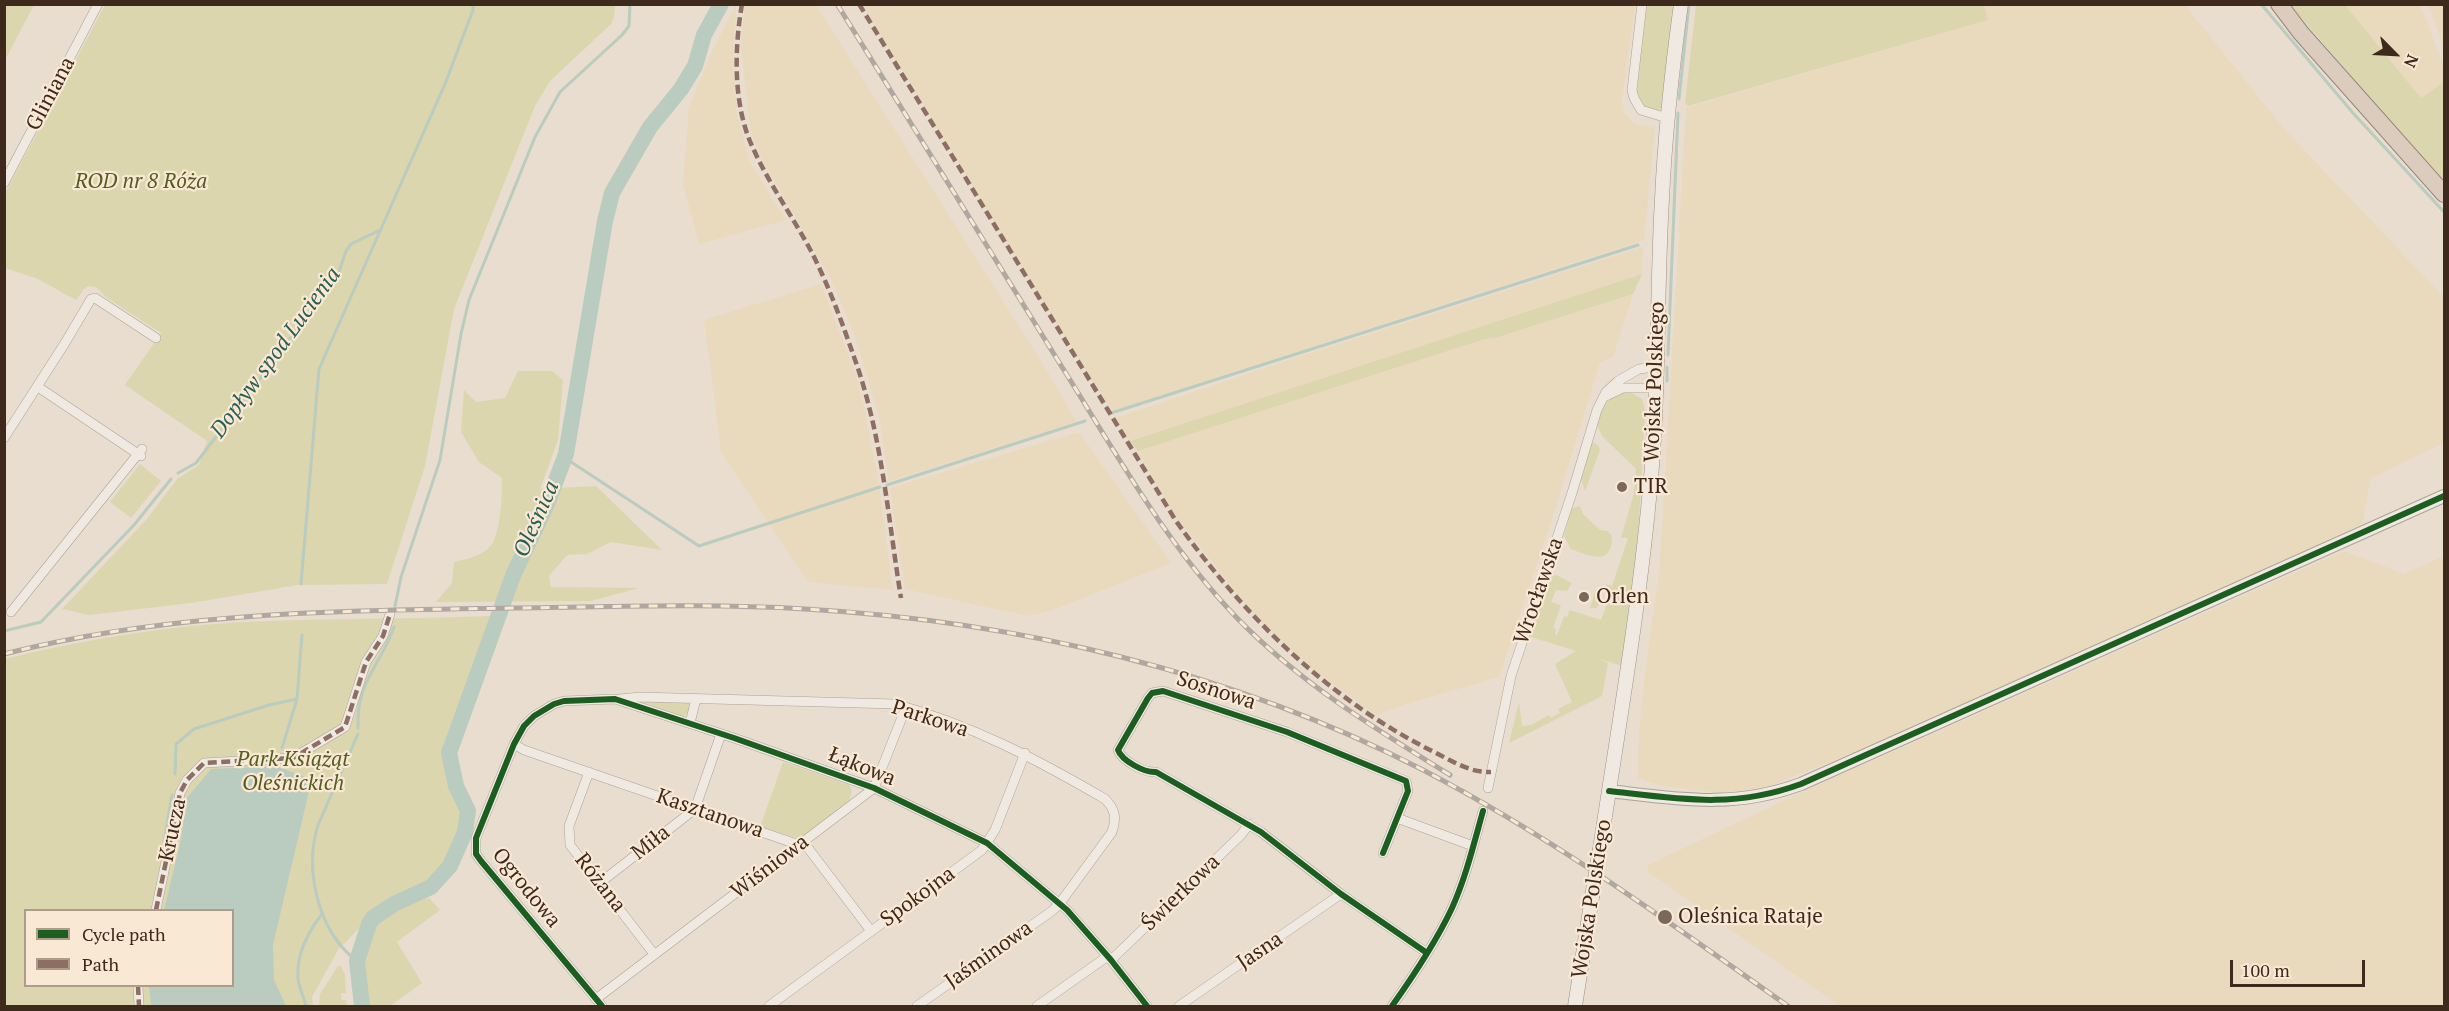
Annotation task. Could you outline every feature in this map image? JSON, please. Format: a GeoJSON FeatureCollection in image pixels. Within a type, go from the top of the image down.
{"type":"FeatureCollection","features":[{"type":"Feature","properties":{"kind":"highway"},"geometry":{"type":"LineString","coordinates":[[2279,4],[2301,33],[2445,194]]}},
{"type":"Feature","properties":{"kind":"main road","name":"Wojska Polskiego"},"geometry":{"type":"LineString","coordinates":[[1575,1006],[1640,589],[1653,450],[1667,118],[1681,4]]}},
{"type":"Feature","properties":{"kind":"street","name":"Gliniana"},"geometry":{"type":"LineString","coordinates":[[4,183],[98,4]]}},
{"type":"Feature","properties":{"kind":"street"},"geometry":{"type":"LineString","coordinates":[[1642,4],[1632,90],[1641,110],[1667,118]]}},
{"type":"Feature","properties":{"kind":"street"},"geometry":{"type":"LineString","coordinates":[[4,438],[38,387],[91,298],[95,298],[156,338]]}},
{"type":"Feature","properties":{"kind":"street","name":"Wrocławska"},"geometry":{"type":"LineString","coordinates":[[1488,788],[1516,657],[1602,398],[1609,388],[1629,374],[1639,369],[1656,367]]}},
{"type":"Feature","properties":{"kind":"street"},"geometry":{"type":"LineString","coordinates":[[11,612],[140,453],[38,387]]}},
{"type":"Feature","properties":{"kind":"street"},"geometry":{"type":"LineString","coordinates":[[1602,398],[1623,388],[1655,387]]}},
{"type":"Feature","properties":{"kind":"street"},"geometry":{"type":"LineString","coordinates":[[1609,791],[1705,801],[1756,798],[1778,793],[2445,496]]}},
{"type":"Feature","properties":{"kind":"street","name":"Krucza"},"geometry":{"type":"LineString","coordinates":[[156,909],[180,793],[194,771],[204,763],[214,761],[293,758],[345,727],[366,662],[383,636],[390,614]]}},
{"type":"Feature","properties":{"kind":"street","name":"Sosnowa"},"geometry":{"type":"LineString","coordinates":[[1383,853],[1408,791],[1408,785],[1402,779],[1287,732],[1163,691],[1152,693],[1118,750],[1119,754],[1249,824],[1341,894],[1427,953]]}},
{"type":"Feature","properties":{"kind":"street","name":"Parkowa"},"geometry":{"type":"LineString","coordinates":[[615,699],[640,697],[895,704],[906,706],[1024,753],[1105,799],[1112,806],[1114,814],[1112,832],[1060,903]]}},
{"type":"Feature","properties":{"kind":"street","name":"Łąkowa"},"geometry":{"type":"LineString","coordinates":[[514,744],[524,726],[534,716],[554,704],[577,700],[615,699],[874,788],[987,843],[1060,903],[1110,958],[1147,1006]]}},
{"type":"Feature","properties":{"kind":"street"},"geometry":{"type":"LineString","coordinates":[[690,723],[696,699]]}},
{"type":"Feature","properties":{"kind":"street"},"geometry":{"type":"LineString","coordinates":[[874,788],[906,706]]}},
{"type":"Feature","properties":{"kind":"street"},"geometry":{"type":"LineString","coordinates":[[695,809],[721,734]]}},
{"type":"Feature","properties":{"kind":"street","name":"Kasztanowa"},"geometry":{"type":"LineString","coordinates":[[514,744],[524,750],[808,848],[871,931]]}},
{"type":"Feature","properties":{"kind":"street","name":"Ogrodowa"},"geometry":{"type":"LineString","coordinates":[[514,744],[476,838],[477,854],[599,1003]]}},
{"type":"Feature","properties":{"kind":"street","name":"Spokojna"},"geometry":{"type":"LineString","coordinates":[[769,1006],[976,854],[995,830],[1024,753]]}},
{"type":"Feature","properties":{"kind":"street","name":"Różana"},"geometry":{"type":"LineString","coordinates":[[589,772],[568,834],[570,844],[654,954]]}},
{"type":"Feature","properties":{"kind":"street","name":"Wiśniowa"},"geometry":{"type":"LineString","coordinates":[[599,1003],[654,954],[874,788]]}},
{"type":"Feature","properties":{"kind":"street","name":"Miła"},"geometry":{"type":"LineString","coordinates":[[600,882],[695,809]]}},
{"type":"Feature","properties":{"kind":"street"},"geometry":{"type":"LineString","coordinates":[[1392,1006],[1427,953],[1452,908],[1483,811]]}},
{"type":"Feature","properties":{"kind":"street"},"geometry":{"type":"LineString","coordinates":[[1397,818],[1473,846]]}},
{"type":"Feature","properties":{"kind":"street","name":"Świerkowa"},"geometry":{"type":"LineString","coordinates":[[1037,1006],[1110,958],[1241,835],[1249,824]]}},
{"type":"Feature","properties":{"kind":"street","name":"Jasna"},"geometry":{"type":"LineString","coordinates":[[1179,1006],[1341,894]]}},
{"type":"Feature","properties":{"kind":"street","name":"Jaśminowa"},"geometry":{"type":"LineString","coordinates":[[917,1006],[1052,911],[1060,903]]}},
{"type":"Feature","properties":{"kind":"street"},"geometry":{"type":"LineString","coordinates":[[138,987],[139,1006]]}},
{"type":"Feature","properties":{"kind":"shaded area"},"geometry":{"type":"Polygon","coordinates":[[[736,5],[733,70],[737,114],[750,163],[786,220],[699,244],[683,183],[689,108],[712,51],[736,5]]]}},
{"type":"Feature","properties":{"kind":"shaded area"},"geometry":{"type":"Polygon","coordinates":[[[745,5],[816,5],[1046,369],[1077,422],[889,481],[880,421],[854,333],[831,279],[760,156],[750,130],[741,44],[745,5]]]}},
{"type":"Feature","properties":{"kind":"shaded area"},"geometry":{"type":"Polygon","coordinates":[[[863,5],[1635,5],[1622,100],[1624,113],[1634,124],[1655,128],[1644,240],[1112,411],[863,5]]]}},
{"type":"Feature","properties":{"kind":"shaded area"},"geometry":{"type":"Polygon","coordinates":[[[1984,5],[2185,5],[2285,130],[2444,297],[2444,443],[2371,478],[2362,524],[2126,633],[1857,751],[1767,787],[1723,793],[1663,786],[1638,778],[1639,731],[1644,681],[1660,564],[1686,108],[1987,20],[1984,5]]]}},
{"type":"Feature","properties":{"kind":"shaded area"},"geometry":{"type":"Polygon","coordinates":[[[2345,5],[2420,5],[2444,66],[2444,82],[2421,99],[2345,5]]]}},
{"type":"Feature","properties":{"kind":"shaded area"},"geometry":{"type":"Polygon","coordinates":[[[2428,5],[2444,5],[2444,47],[2428,5]]]}},
{"type":"Feature","properties":{"kind":"shaded area"},"geometry":{"type":"Polygon","coordinates":[[[1643,247],[1642,274],[1130,441],[1115,418],[1292,359],[1643,247]]]}},
{"type":"Feature","properties":{"kind":"shaded area"},"geometry":{"type":"Polygon","coordinates":[[[821,284],[854,370],[865,410],[879,485],[893,590],[808,582],[721,452],[704,320],[821,284]]]}},
{"type":"Feature","properties":{"kind":"shaded area"},"geometry":{"type":"Polygon","coordinates":[[[1633,294],[1613,357],[1600,362],[1554,513],[1499,677],[1376,715],[1310,667],[1255,616],[1173,513],[1138,451],[1485,339],[1495,338],[1633,294]]]}},
{"type":"Feature","properties":{"kind":"shaded area"},"geometry":{"type":"Polygon","coordinates":[[[1079,432],[1171,563],[1052,610],[1028,616],[905,589],[890,488],[1079,432]]]}},
{"type":"Feature","properties":{"kind":"shaded area"},"geometry":{"type":"Polygon","coordinates":[[[2344,551],[2404,574],[2444,556],[2444,1006],[1840,1006],[1648,872],[1648,865],[1789,798],[2344,551]]]}},
{"type":"Feature","properties":{"kind":"shaded area"},"geometry":{"type":"Polygon","coordinates":[[[276,766],[305,777],[310,787],[273,945],[274,980],[286,1006],[151,1006],[149,987],[234,987],[234,909],[164,909],[180,844],[187,798],[211,769],[276,766]]]}},
{"type":"Feature","properties":{"kind":"green space"},"geometry":{"type":"Polygon","coordinates":[[[4,5],[34,5],[5,60],[4,5]]]}},
{"type":"Feature","properties":{"kind":"green space","name":"ROD nr 8 Róża"},"geometry":{"type":"Polygon","coordinates":[[[105,5],[615,5],[611,24],[550,81],[535,106],[454,309],[425,466],[387,584],[298,585],[191,603],[89,615],[62,609],[147,519],[177,479],[199,465],[207,441],[125,385],[161,333],[107,298],[96,287],[88,286],[76,300],[38,279],[5,268],[5,193],[105,5]]]}},
{"type":"Feature","properties":{"kind":"green space"},"geometry":{"type":"Polygon","coordinates":[[[1644,5],[1675,5],[1663,104],[1659,111],[1654,112],[1642,105],[1637,91],[1640,61],[1637,51],[1644,5]]]}},
{"type":"Feature","properties":{"kind":"green space"},"geometry":{"type":"Polygon","coordinates":[[[1696,5],[1984,5],[1988,20],[1688,106],[1685,103],[1696,5]]]}},
{"type":"Feature","properties":{"kind":"green space"},"geometry":{"type":"Polygon","coordinates":[[[2290,5],[2345,5],[2421,98],[2444,82],[2444,180],[2397,129],[2290,5]]]}},
{"type":"Feature","properties":{"kind":"green space"},"geometry":{"type":"Polygon","coordinates":[[[1642,274],[1633,294],[1495,338],[1485,339],[1138,451],[1130,441],[1642,274]]]}},
{"type":"Feature","properties":{"kind":"green space"},"geometry":{"type":"Polygon","coordinates":[[[518,371],[552,371],[563,380],[558,440],[540,489],[596,486],[662,550],[611,542],[587,554],[567,555],[549,576],[551,587],[639,588],[591,601],[436,602],[452,583],[454,562],[477,556],[489,548],[496,534],[500,515],[502,478],[479,462],[461,432],[464,390],[476,402],[505,398],[518,371]]]}},
{"type":"Feature","properties":{"kind":"green space"},"geometry":{"type":"Polygon","coordinates":[[[1630,392],[1642,399],[1645,410],[1636,576],[1622,666],[1597,658],[1608,663],[1602,696],[1509,743],[1519,702],[1522,726],[1531,725],[1549,715],[1551,718],[1560,713],[1558,709],[1572,702],[1555,664],[1576,651],[1528,636],[1549,577],[1556,575],[1572,583],[1567,591],[1556,590],[1551,602],[1561,605],[1553,628],[1556,629],[1555,635],[1557,635],[1564,616],[1567,617],[1570,610],[1601,620],[1609,598],[1606,584],[1612,586],[1628,538],[1621,538],[1634,493],[1636,469],[1602,436],[1597,425],[1604,406],[1612,398],[1630,392]]]}},
{"type":"Feature","properties":{"kind":"green space"},"geometry":{"type":"Polygon","coordinates":[[[1592,442],[1598,445],[1600,450],[1585,491],[1581,479],[1592,442]]]}},
{"type":"Feature","properties":{"kind":"green space"},"geometry":{"type":"Polygon","coordinates":[[[140,464],[161,481],[131,518],[110,502],[140,464]]]}},
{"type":"Feature","properties":{"kind":"green space"},"geometry":{"type":"Polygon","coordinates":[[[1580,506],[1583,514],[1600,530],[1608,531],[1612,536],[1611,546],[1604,556],[1592,556],[1571,549],[1564,536],[1571,509],[1580,506]]]}},
{"type":"Feature","properties":{"kind":"green space"},"geometry":{"type":"Polygon","coordinates":[[[1596,589],[1600,591],[1602,598],[1597,608],[1590,608],[1596,589]]]}},
{"type":"Feature","properties":{"kind":"green space","name":"Park Książąt Oleśnickich"},"geometry":{"type":"Polygon","coordinates":[[[492,616],[444,755],[463,815],[453,850],[439,874],[424,886],[371,916],[338,950],[312,997],[313,1006],[5,1006],[4,659],[124,635],[184,627],[306,620],[492,616]]]}},
{"type":"Feature","properties":{"kind":"green space"},"geometry":{"type":"Polygon","coordinates":[[[639,701],[689,703],[690,708],[686,715],[682,716],[639,701]]]}},
{"type":"Feature","properties":{"kind":"green space"},"geometry":{"type":"Polygon","coordinates":[[[783,762],[849,785],[852,790],[849,802],[802,837],[797,838],[760,827],[783,762]]]}},
{"type":"Feature","properties":{"kind":"green space"},"geometry":{"type":"Polygon","coordinates":[[[429,898],[440,910],[397,942],[422,983],[390,1006],[369,1006],[364,952],[372,930],[394,911],[429,898]]]}},
{"type":"Feature","properties":{"kind":"green space"},"geometry":{"type":"Polygon","coordinates":[[[338,966],[341,966],[345,975],[346,993],[341,993],[342,1000],[346,1000],[347,1006],[319,1006],[320,994],[338,966]]]}},
{"type":"Feature","properties":{"kind":"waterway"},"geometry":{"type":"LineString","coordinates":[[301,584],[319,369],[445,84],[473,10],[473,4]]}},
{"type":"Feature","properties":{"kind":"waterway"},"geometry":{"type":"LineString","coordinates":[[395,606],[401,577],[440,460],[461,334],[469,300],[535,137],[560,92],[629,26],[630,4]]}},
{"type":"Feature","properties":{"kind":"waterway","name":"Oleśnica"},"geometry":{"type":"LineString","coordinates":[[362,1006],[357,961],[369,924],[373,918],[394,904],[431,887],[450,866],[465,832],[468,811],[456,786],[449,753],[514,573],[547,504],[566,454],[605,221],[612,193],[650,127],[681,89],[695,66],[704,35],[721,4]]}},
{"type":"Feature","properties":{"kind":"waterway"},"geometry":{"type":"LineString","coordinates":[[1679,99],[1689,4]]}},
{"type":"Feature","properties":{"kind":"waterway"},"geometry":{"type":"LineString","coordinates":[[2261,4],[2353,113],[2444,212]]}},
{"type":"Feature","properties":{"kind":"waterway"},"geometry":{"type":"LineString","coordinates":[[1668,355],[1678,113]]}},
{"type":"Feature","properties":{"kind":"waterway","name":"Dopływ spod Lucienia"},"geometry":{"type":"LineString","coordinates":[[178,473],[196,463],[337,277],[346,251],[351,244],[380,230]]}},
{"type":"Feature","properties":{"kind":"waterway"},"geometry":{"type":"LineString","coordinates":[[1111,413],[1638,245]]}},
{"type":"Feature","properties":{"kind":"waterway"},"geometry":{"type":"LineString","coordinates":[[1667,367],[1667,381]]}},
{"type":"Feature","properties":{"kind":"waterway"},"geometry":{"type":"LineString","coordinates":[[887,485],[1085,421]]}},
{"type":"Feature","properties":{"kind":"waterway"},"geometry":{"type":"LineString","coordinates":[[565,458],[699,546],[880,487]]}},
{"type":"Feature","properties":{"kind":"waterway","name":"Dopływ spod Lucienia"},"geometry":{"type":"LineString","coordinates":[[4,631],[41,622],[134,525],[171,479]]}},
{"type":"Feature","properties":{"kind":"waterway"},"geometry":{"type":"LineString","coordinates":[[358,728],[358,712],[365,685],[394,627]]}},
{"type":"Feature","properties":{"kind":"waterway"},"geometry":{"type":"LineString","coordinates":[[282,748],[297,699],[302,635]]}},
{"type":"Feature","properties":{"kind":"waterway"},"geometry":{"type":"LineString","coordinates":[[175,774],[176,744],[194,729],[269,705],[297,699]]}},
{"type":"Feature","properties":{"kind":"waterway"},"geometry":{"type":"LineString","coordinates":[[357,961],[332,934],[324,917],[314,880],[313,861],[318,825],[358,734]]}},
{"type":"Feature","properties":{"kind":"waterway"},"geometry":{"type":"LineString","coordinates":[[164,842],[172,795]]}},
{"type":"Feature","properties":{"kind":"waterway"},"geometry":{"type":"LineString","coordinates":[[306,1006],[299,986],[299,961],[308,936],[322,914]]}},
{"type":"Feature","properties":{"kind":"railway"},"geometry":{"type":"LineString","coordinates":[[837,4],[1122,465],[1187,560],[1237,618],[1286,663],[1338,703],[1450,775]]}},
{"type":"Feature","properties":{"kind":"railway"},"geometry":{"type":"LineString","coordinates":[[4,654],[130,629],[256,616],[384,610],[621,606],[732,606],[885,615],[964,625],[1044,639],[1122,657],[1200,679],[1276,705],[1351,735],[1423,770],[1518,823],[1564,852],[1788,1006]]}},
{"type":"Feature","properties":{"kind":"marked path"},"geometry":{"type":"LineString","coordinates":[[742,4],[737,78],[746,132],[759,161],[817,264],[834,303],[864,386],[878,446],[901,598]]}},
{"type":"Feature","properties":{"kind":"marked path"},"geometry":{"type":"LineString","coordinates":[[859,4],[1176,521],[1202,556],[1259,621],[1323,680],[1394,730],[1432,751],[1468,768],[1491,772]]}},
{"type":"Feature","properties":{"kind":"marked path"},"geometry":{"type":"LineString","coordinates":[[156,909],[180,793],[187,780],[204,763],[293,758],[345,727],[366,662],[383,636],[390,614]]}},
{"type":"Feature","properties":{"kind":"marked path"},"geometry":{"type":"LineString","coordinates":[[138,987],[139,1006]]}},
{"type":"Feature","properties":{"kind":"cycle path"},"geometry":{"type":"LineString","coordinates":[[1609,791],[1706,800],[1752,797],[1801,784],[2444,496]]}},
{"type":"Feature","properties":{"kind":"cycle path"},"geometry":{"type":"LineString","coordinates":[[1383,853],[1408,791],[1406,781],[1287,732],[1163,691],[1152,693],[1148,698],[1118,750],[1134,766],[1156,772],[1261,832],[1341,894],[1427,953]]}},
{"type":"Feature","properties":{"kind":"cycle path"},"geometry":{"type":"LineString","coordinates":[[602,1006],[476,854],[476,838],[514,744],[524,726],[534,716],[564,701],[615,699],[734,738],[874,788],[987,843],[1067,910],[1147,1006]]}},
{"type":"Feature","properties":{"kind":"cycle path"},"geometry":{"type":"LineString","coordinates":[[1392,1006],[1424,958],[1452,908],[1466,872],[1483,811]]}},
{"type":"Feature","properties":{"kind":"place","name":"TIR"},"geometry":{"type":"Point","coordinates":[1622,487]}},
{"type":"Feature","properties":{"kind":"place","name":"Orlen"},"geometry":{"type":"Point","coordinates":[1584,597]}},
{"type":"Feature","properties":{"kind":"place","name":"Oleśnica Rataje"},"geometry":{"type":"Point","coordinates":[1665,917]}}]}
